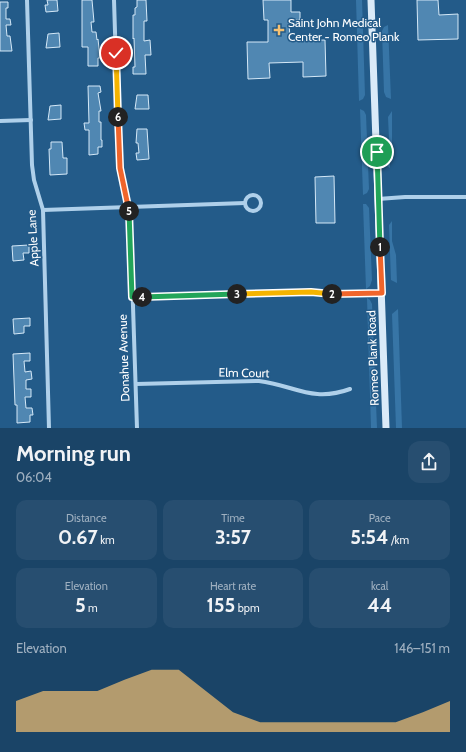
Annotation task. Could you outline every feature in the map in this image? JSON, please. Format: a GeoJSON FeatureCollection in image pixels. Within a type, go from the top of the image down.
{"type":"FeatureCollection","features":[{"type":"Feature","properties":{"kind":"main road","name":"Romeo Plank Road"},"geometry":{"type":"LineString","coordinates":[[371,0],[386,428]]}},
{"type":"Feature","properties":{"kind":"street","name":"Apple Lane"},"geometry":{"type":"LineString","coordinates":[[27,0],[33,173],[43,210],[49,428]]}},
{"type":"Feature","properties":{"kind":"street","name":"Donahue Avenue"},"geometry":{"type":"LineString","coordinates":[[114,0],[119,160],[129,207],[137,428]]}},
{"type":"Feature","properties":{"kind":"street"},"geometry":{"type":"LineString","coordinates":[[0,121],[31,120]]}},
{"type":"Feature","properties":{"kind":"street"},"geometry":{"type":"LineString","coordinates":[[253,194],[259,196],[262,204],[259,208],[252,211],[247,208],[245,203],[248,196],[253,194]]}},
{"type":"Feature","properties":{"kind":"street"},"geometry":{"type":"LineString","coordinates":[[378,199],[466,196]]}},
{"type":"Feature","properties":{"kind":"street"},"geometry":{"type":"LineString","coordinates":[[43,210],[245,203]]}},
{"type":"Feature","properties":{"kind":"street"},"geometry":{"type":"LineString","coordinates":[[132,297],[311,292],[343,294],[382,293]]}},
{"type":"Feature","properties":{"kind":"street","name":"Elm Court"},"geometry":{"type":"LineString","coordinates":[[136,384],[260,381],[277,383],[298,391],[317,395],[334,394],[350,389]]}},
{"type":"Feature","properties":{"kind":"shaded area"},"geometry":{"type":"Polygon","coordinates":[[[356,0],[362,0],[365,95],[363,99],[359,101],[356,0]]]}},
{"type":"Feature","properties":{"kind":"shaded area"},"geometry":{"type":"Polygon","coordinates":[[[388,25],[391,99],[386,97],[384,92],[382,31],[384,27],[388,25]]]}},
{"type":"Feature","properties":{"kind":"shaded area"},"geometry":{"type":"Polygon","coordinates":[[[360,109],[364,111],[366,115],[369,189],[367,193],[363,195],[360,109]]]}},
{"type":"Feature","properties":{"kind":"shaded area"},"geometry":{"type":"Polygon","coordinates":[[[392,111],[390,168],[386,163],[389,139],[388,117],[392,111]]]}},
{"type":"Feature","properties":{"kind":"shaded area"},"geometry":{"type":"Polygon","coordinates":[[[363,204],[366,204],[369,208],[372,280],[370,286],[366,289],[363,204]]]}},
{"type":"Feature","properties":{"kind":"shaded area"},"geometry":{"type":"Polygon","coordinates":[[[392,221],[392,241],[396,255],[397,283],[391,280],[389,225],[392,221]]]}},
{"type":"Feature","properties":{"kind":"shaded area"},"geometry":{"type":"Polygon","coordinates":[[[367,298],[372,304],[377,428],[371,428],[367,298]]]}},
{"type":"Feature","properties":{"kind":"shaded area"},"geometry":{"type":"Polygon","coordinates":[[[398,309],[402,428],[396,428],[392,314],[398,309]]]}},
{"type":"Feature","properties":{"kind":"building"},"geometry":{"type":"Polygon","coordinates":[[[47,0],[57,0],[58,11],[46,12],[45,5],[48,5],[47,0]]]}},
{"type":"Feature","properties":{"kind":"building"},"geometry":{"type":"Polygon","coordinates":[[[82,0],[92,0],[94,22],[91,22],[92,32],[96,32],[97,40],[98,39],[100,58],[98,58],[98,66],[88,66],[88,47],[82,47],[82,0]]]}},
{"type":"Feature","properties":{"kind":"building"},"geometry":{"type":"Polygon","coordinates":[[[137,0],[146,0],[147,21],[144,21],[144,41],[150,40],[151,55],[145,55],[146,74],[133,74],[133,67],[135,67],[133,15],[135,15],[137,0]]]}},
{"type":"Feature","properties":{"kind":"building","name":"Saint John Medical Center - Romeo Plank"},"geometry":{"type":"Polygon","coordinates":[[[263,0],[291,0],[291,12],[300,12],[300,20],[289,20],[290,41],[325,40],[326,76],[303,77],[303,62],[269,63],[270,78],[248,79],[247,42],[268,42],[268,20],[264,20],[263,0]]]}},
{"type":"Feature","properties":{"kind":"building"},"geometry":{"type":"Polygon","coordinates":[[[417,0],[438,0],[439,15],[458,14],[458,39],[418,40],[417,0]]]}},
{"type":"Feature","properties":{"kind":"building"},"geometry":{"type":"Polygon","coordinates":[[[0,2],[8,2],[8,8],[6,8],[6,19],[10,19],[11,25],[6,25],[7,36],[10,36],[12,51],[0,51],[0,2]]]}},
{"type":"Feature","properties":{"kind":"building"},"geometry":{"type":"Polygon","coordinates":[[[59,33],[60,47],[46,48],[48,34],[59,33]]]}},
{"type":"Feature","properties":{"kind":"building"},"geometry":{"type":"Polygon","coordinates":[[[88,86],[100,86],[101,92],[98,93],[101,111],[99,111],[99,122],[101,122],[102,140],[102,147],[98,147],[98,154],[89,155],[89,130],[85,130],[84,123],[89,123],[88,86]]]}},
{"type":"Feature","properties":{"kind":"building"},"geometry":{"type":"Polygon","coordinates":[[[137,95],[148,95],[149,109],[135,109],[137,95]]]}},
{"type":"Feature","properties":{"kind":"building"},"geometry":{"type":"Polygon","coordinates":[[[61,105],[61,119],[48,120],[50,106],[61,105]]]}},
{"type":"Feature","properties":{"kind":"building"},"geometry":{"type":"Polygon","coordinates":[[[137,129],[147,129],[149,159],[137,160],[136,153],[139,153],[138,143],[136,143],[137,129]]]}},
{"type":"Feature","properties":{"kind":"building"},"geometry":{"type":"Polygon","coordinates":[[[51,142],[62,142],[63,158],[67,158],[67,174],[50,175],[49,149],[51,149],[51,142]]]}},
{"type":"Feature","properties":{"kind":"building"},"geometry":{"type":"Polygon","coordinates":[[[334,176],[335,223],[316,223],[315,177],[334,176]]]}},
{"type":"Feature","properties":{"kind":"building"},"geometry":{"type":"Polygon","coordinates":[[[29,245],[29,253],[23,253],[24,260],[13,261],[12,246],[29,245]]]}},
{"type":"Feature","properties":{"kind":"building"},"geometry":{"type":"Polygon","coordinates":[[[30,318],[30,326],[24,326],[24,333],[14,334],[13,319],[30,318]]]}},
{"type":"Feature","properties":{"kind":"building"},"geometry":{"type":"Polygon","coordinates":[[[30,353],[30,361],[24,361],[25,372],[31,371],[32,379],[26,380],[26,389],[31,389],[31,397],[25,397],[26,408],[32,408],[33,415],[30,415],[30,422],[17,423],[13,354],[30,353]]]}},
{"type":"Feature","properties":{"kind":"place","name":"Saint John Medical Center - Romeo Plank"},"geometry":{"type":"Point","coordinates":[279,30]}},
{"type":"Feature","properties":{"kind":"route"},"geometry":{"type":"LineString","coordinates":[[116,53],[119,160],[130,215],[132,297],[311,292],[334,294],[382,293],[377,152]]}}]}
